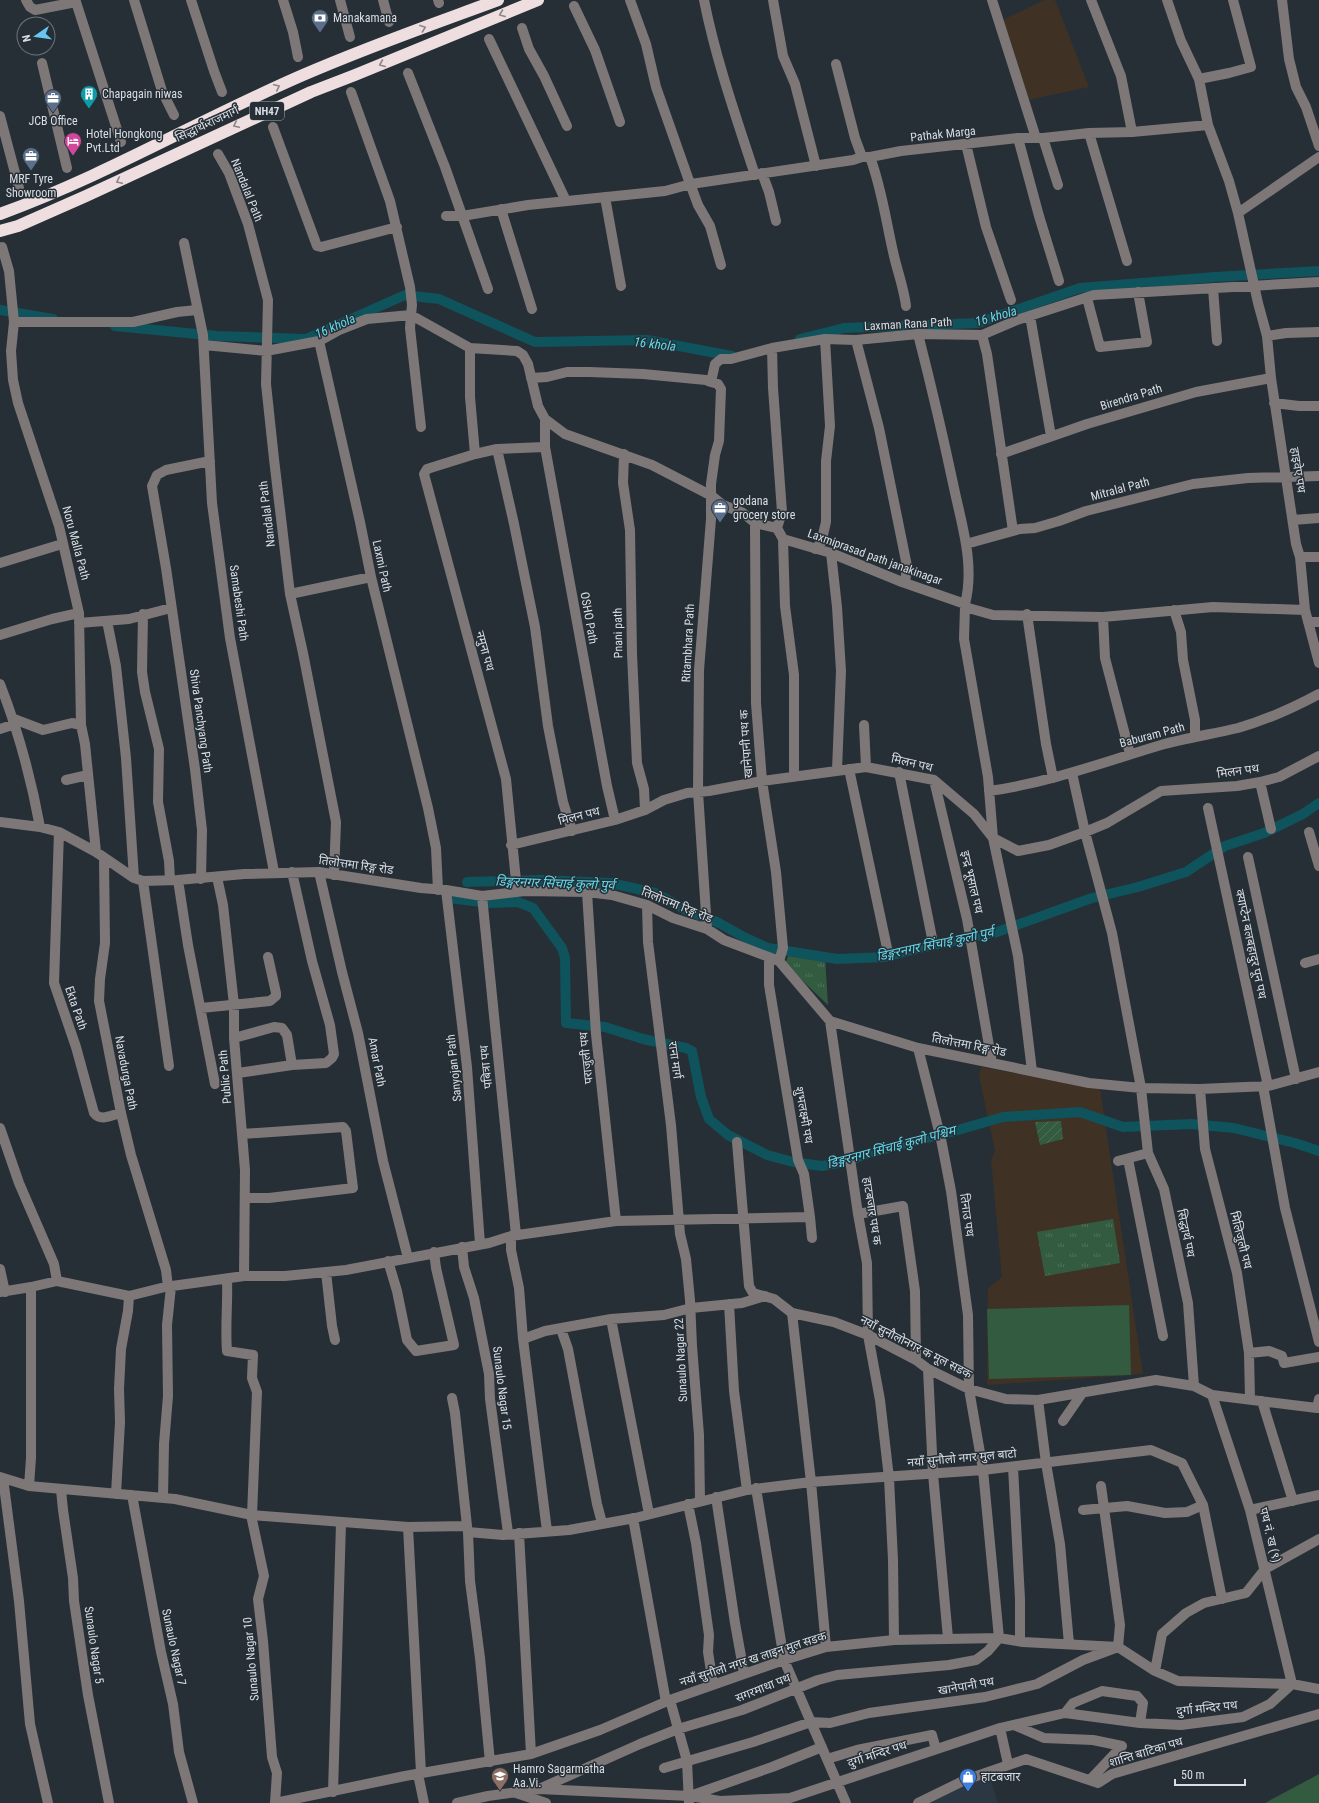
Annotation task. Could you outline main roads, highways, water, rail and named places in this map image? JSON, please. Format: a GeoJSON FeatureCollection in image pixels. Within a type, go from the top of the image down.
{"type":"FeatureCollection","features":[{"type":"Feature","properties":{"kind":"highway","name":"सिद्धार्थ राजमार्ग"},"geometry":{"type":"LineString","coordinates":[[0,214],[78,183],[181,132],[303,75],[398,37],[498,0]]}},
{"type":"Feature","properties":{"kind":"highway","name":"सिद्धार्थ राजमार्ग"},"geometry":{"type":"LineString","coordinates":[[0,231],[18,226],[86,196],[311,92],[538,0]]}},
{"type":"Feature","properties":{"kind":"waterway","name":"16 khola"},"geometry":{"type":"LineString","coordinates":[[800,339],[844,328],[978,323],[1080,288],[1215,277],[1319,271]]}},
{"type":"Feature","properties":{"kind":"waterway","name":"16 khola"},"geometry":{"type":"LineString","coordinates":[[115,326],[217,336],[306,339],[405,295],[439,299],[535,342],[647,340],[732,356]]}},
{"type":"Feature","properties":{"kind":"waterway","name":"16 khola"},"geometry":{"type":"LineString","coordinates":[[0,310],[53,319]]}},
{"type":"Feature","properties":{"kind":"waterway","name":"डिङ्गरनगर सिंचाई कुलो पुर्व"},"geometry":{"type":"LineString","coordinates":[[467,882],[543,880],[611,883],[655,893],[686,910],[719,923],[768,948],[837,959],[885,957],[924,947],[997,932],[1092,898],[1138,887],[1186,872],[1225,846],[1264,833],[1303,814],[1319,803]]}},
{"type":"Feature","properties":{"kind":"waterway","name":"डिङ्गरनगर सिंचाई कुलो पश्चिम"},"geometry":{"type":"LineString","coordinates":[[449,898],[489,903],[518,902],[533,908],[562,948],[565,958],[566,1023],[605,1027],[643,1039],[686,1048],[692,1051],[701,1097],[709,1119],[728,1135],[767,1155],[793,1162],[822,1166],[845,1162],[872,1152],[1003,1117],[1080,1112],[1123,1127],[1191,1124],[1234,1128],[1295,1143],[1319,1151]]}},
{"type":"Feature","properties":{"kind":"place","name":"Manakamana"},"geometry":{"type":"Point","coordinates":[320,33]}},
{"type":"Feature","properties":{"kind":"place","name":"Chapagain niwas"},"geometry":{"type":"Point","coordinates":[89,109]}},
{"type":"Feature","properties":{"kind":"place","name":"JCB Office"},"geometry":{"type":"Point","coordinates":[53,113]}},
{"type":"Feature","properties":{"kind":"place","name":"Hotel Hongkong Pvt.Ltd"},"geometry":{"type":"Point","coordinates":[73,156]}},
{"type":"Feature","properties":{"kind":"place","name":"MRF Tyre Showroom"},"geometry":{"type":"Point","coordinates":[31,171]}},
{"type":"Feature","properties":{"kind":"place","name":"godana grocery store"},"geometry":{"type":"Point","coordinates":[720,523]}},
{"type":"Feature","properties":{"kind":"place","name":"Hamro Sagarmatha Aa.Vi."},"geometry":{"type":"Point","coordinates":[500,1791]}},
{"type":"Feature","properties":{"kind":"place","name":"हाटबजार"},"geometry":{"type":"Point","coordinates":[968,1792]}}]}
